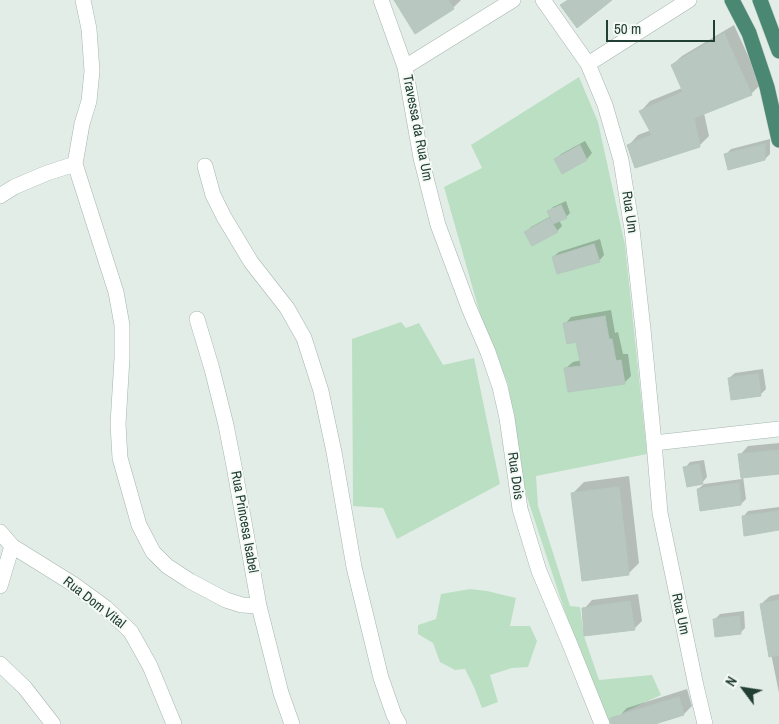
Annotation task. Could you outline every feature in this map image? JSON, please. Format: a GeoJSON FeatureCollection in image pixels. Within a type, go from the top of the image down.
{"type":"FeatureCollection","features":[{"type":"Feature","properties":{"kind":"highway"},"geometry":{"type":"LineString","coordinates":[[732,0],[749,33],[767,87],[779,140]]}},
{"type":"Feature","properties":{"kind":"highway"},"geometry":{"type":"LineString","coordinates":[[760,0],[779,51]]}},
{"type":"Feature","properties":{"kind":"street"},"geometry":{"type":"LineString","coordinates":[[83,0],[89,29],[92,71],[89,101],[82,124],[75,164],[116,292],[119,308],[122,325],[118,424],[120,458],[139,525],[153,552],[167,566],[190,581],[226,600],[259,606]]}},
{"type":"Feature","properties":{"kind":"street"},"geometry":{"type":"LineString","coordinates":[[381,0],[405,67]]}},
{"type":"Feature","properties":{"kind":"street","name":"Travessa da Rua Um"},"geometry":{"type":"LineString","coordinates":[[438,225],[421,158],[405,67],[513,0]]}},
{"type":"Feature","properties":{"kind":"street","name":"Rua Um"},"geometry":{"type":"LineString","coordinates":[[543,0],[588,64],[605,105],[621,160],[633,238],[660,513],[705,724]]}},
{"type":"Feature","properties":{"kind":"street"},"geometry":{"type":"LineString","coordinates":[[588,64],[689,0]]}},
{"type":"Feature","properties":{"kind":"street"},"geometry":{"type":"LineString","coordinates":[[0,196],[14,187],[75,164]]}},
{"type":"Feature","properties":{"kind":"street"},"geometry":{"type":"LineString","coordinates":[[205,166],[213,195],[224,216],[251,262],[287,308],[304,338],[321,391],[334,452],[354,567],[381,678],[399,724]]}},
{"type":"Feature","properties":{"kind":"street","name":"Rua Dois"},"geometry":{"type":"LineString","coordinates":[[438,225],[500,387],[507,418],[520,509],[539,571],[602,724]]}},
{"type":"Feature","properties":{"kind":"street","name":"Rua Princesa Isabel"},"geometry":{"type":"LineString","coordinates":[[197,319],[226,425],[259,606],[281,693],[292,724]]}},
{"type":"Feature","properties":{"kind":"street"},"geometry":{"type":"LineString","coordinates":[[654,443],[779,429]]}},
{"type":"Feature","properties":{"kind":"street","name":"Rua Dom Vital"},"geometry":{"type":"LineString","coordinates":[[0,532],[12,546],[73,584],[106,608],[131,632],[150,666],[174,724]]}},
{"type":"Feature","properties":{"kind":"street"},"geometry":{"type":"LineString","coordinates":[[0,586],[12,546]]}},
{"type":"Feature","properties":{"kind":"street"},"geometry":{"type":"LineString","coordinates":[[0,664],[24,688],[53,724]]}},
{"type":"Feature","properties":{"kind":"green space"},"geometry":{"type":"Polygon","coordinates":[[[579,77],[598,122],[625,245],[647,454],[536,476],[538,506],[570,606],[580,607],[584,636],[599,680],[652,675],[661,695],[618,715],[620,724],[606,724],[564,609],[523,485],[508,384],[482,321],[444,187],[482,168],[471,145],[579,77]]]}},
{"type":"Feature","properties":{"kind":"green space"},"geometry":{"type":"Polygon","coordinates":[[[401,322],[406,328],[419,323],[443,365],[474,358],[500,484],[397,539],[383,508],[353,506],[352,339],[401,322]]]}},
{"type":"Feature","properties":{"kind":"green space"},"geometry":{"type":"Polygon","coordinates":[[[470,589],[516,598],[510,626],[530,626],[537,641],[528,667],[512,668],[490,675],[498,702],[482,708],[465,669],[455,670],[440,662],[433,643],[418,634],[418,625],[436,619],[441,594],[470,589]]]}},
{"type":"Feature","properties":{"kind":"building"},"geometry":{"type":"Polygon","coordinates":[[[394,0],[448,0],[454,9],[415,34],[394,0]]]}},
{"type":"Feature","properties":{"kind":"building"},"geometry":{"type":"Polygon","coordinates":[[[568,0],[612,0],[577,28],[560,5],[568,0]]]}},
{"type":"Feature","properties":{"kind":"building"},"geometry":{"type":"Polygon","coordinates":[[[724,33],[752,95],[694,118],[700,147],[635,168],[627,145],[652,135],[639,111],[683,92],[671,65],[724,33]]]}},
{"type":"Feature","properties":{"kind":"building"},"geometry":{"type":"Polygon","coordinates":[[[765,144],[765,160],[728,170],[724,154],[765,144]]]}},
{"type":"Feature","properties":{"kind":"building"},"geometry":{"type":"Polygon","coordinates":[[[580,145],[587,160],[562,174],[554,159],[580,145]]]}},
{"type":"Feature","properties":{"kind":"building"},"geometry":{"type":"Polygon","coordinates":[[[561,205],[567,218],[553,224],[547,211],[561,205]]]}},
{"type":"Feature","properties":{"kind":"building"},"geometry":{"type":"Polygon","coordinates":[[[549,218],[558,232],[532,246],[524,232],[549,218]]]}},
{"type":"Feature","properties":{"kind":"building"},"geometry":{"type":"Polygon","coordinates":[[[594,244],[600,262],[557,274],[552,257],[594,244]]]}},
{"type":"Feature","properties":{"kind":"building"},"geometry":{"type":"Polygon","coordinates":[[[605,316],[609,339],[612,339],[616,361],[621,360],[625,384],[568,392],[564,368],[581,366],[576,342],[567,344],[563,323],[605,316]]]}},
{"type":"Feature","properties":{"kind":"building"},"geometry":{"type":"Polygon","coordinates":[[[758,374],[761,396],[731,400],[728,378],[758,374]]]}},
{"type":"Feature","properties":{"kind":"building"},"geometry":{"type":"Polygon","coordinates":[[[779,450],[779,474],[741,478],[738,454],[779,450]]]}},
{"type":"Feature","properties":{"kind":"building"},"geometry":{"type":"Polygon","coordinates":[[[699,464],[703,484],[687,487],[683,467],[699,464]]]}},
{"type":"Feature","properties":{"kind":"building"},"geometry":{"type":"Polygon","coordinates":[[[739,483],[741,505],[700,511],[697,489],[739,483]]]}},
{"type":"Feature","properties":{"kind":"building"},"geometry":{"type":"Polygon","coordinates":[[[619,487],[629,575],[582,581],[571,493],[619,487]]]}},
{"type":"Feature","properties":{"kind":"building"},"geometry":{"type":"Polygon","coordinates":[[[779,511],[779,530],[744,536],[742,516],[779,511]]]}},
{"type":"Feature","properties":{"kind":"building"},"geometry":{"type":"Polygon","coordinates":[[[779,600],[779,655],[769,657],[760,604],[779,600]]]}},
{"type":"Feature","properties":{"kind":"building"},"geometry":{"type":"Polygon","coordinates":[[[630,601],[635,630],[584,636],[582,608],[630,601]]]}},
{"type":"Feature","properties":{"kind":"building"},"geometry":{"type":"Polygon","coordinates":[[[739,616],[741,634],[715,637],[713,619],[739,616]]]}},
{"type":"Feature","properties":{"kind":"building"},"geometry":{"type":"Polygon","coordinates":[[[679,697],[684,715],[655,724],[611,724],[610,718],[679,697]]]}}]}
